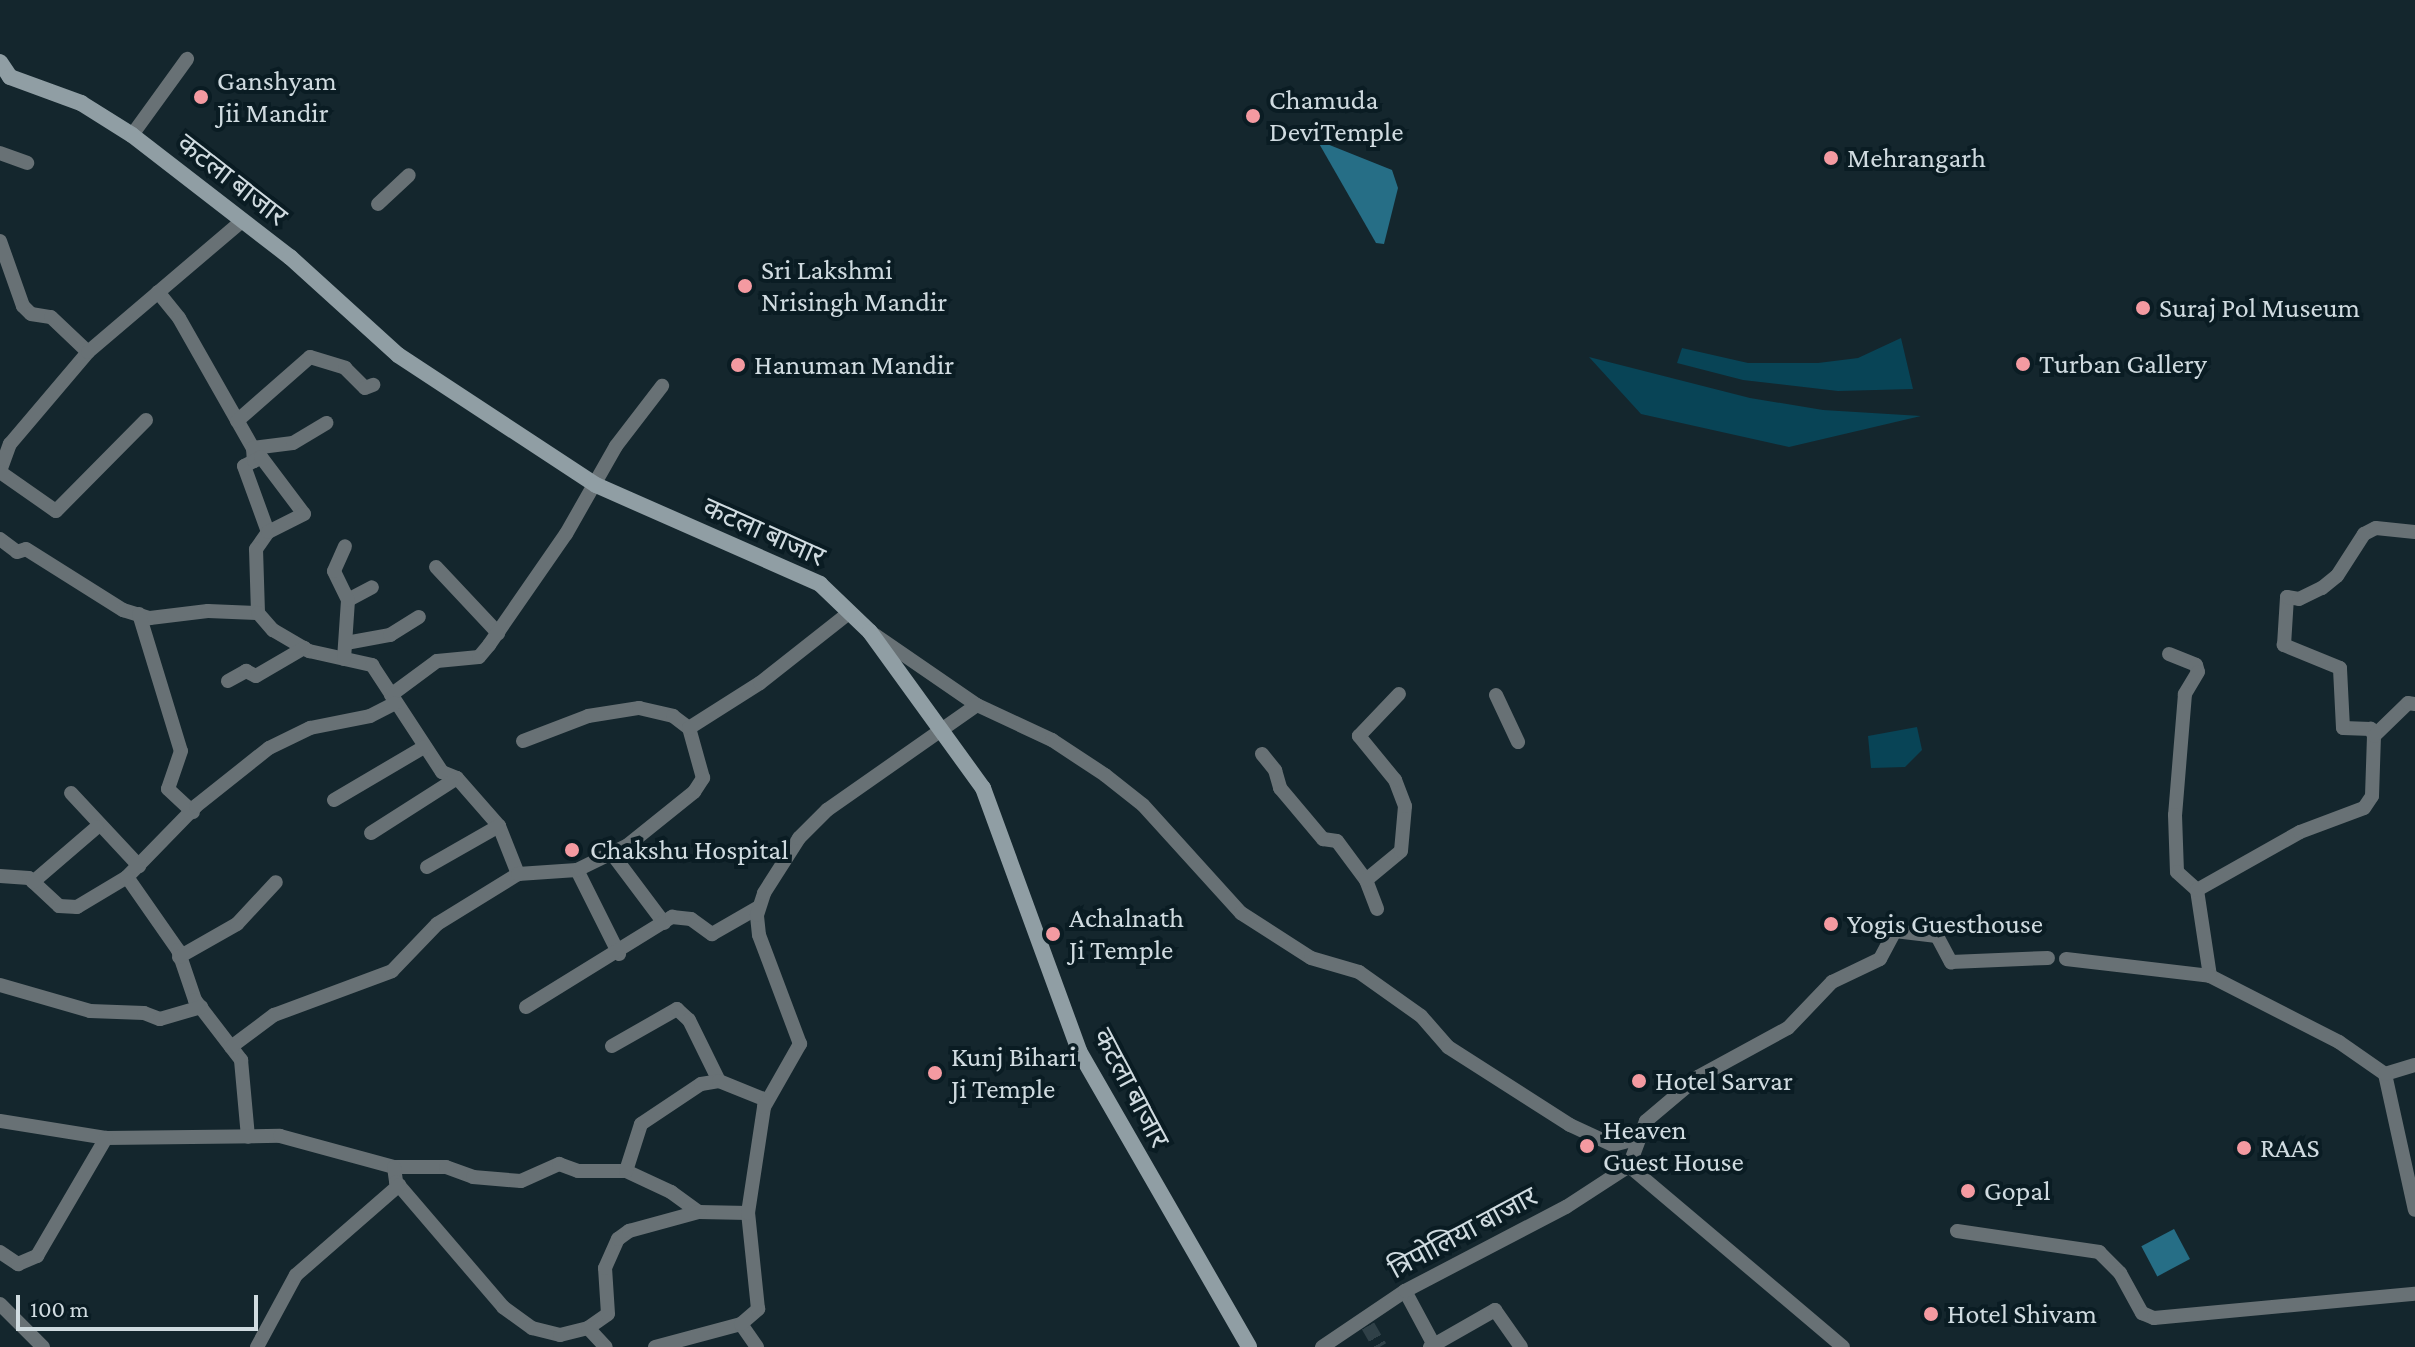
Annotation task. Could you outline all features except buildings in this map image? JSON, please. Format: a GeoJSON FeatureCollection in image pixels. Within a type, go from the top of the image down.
{"type":"FeatureCollection","features":[{"type":"Feature","properties":{"kind":"street"},"geometry":{"type":"LineString","coordinates":[[132,135],[187,59]]}},
{"type":"Feature","properties":{"kind":"street","name":"कटला बाजार"},"geometry":{"type":"LineString","coordinates":[[0,62],[5,82],[81,103],[132,135],[242,221],[398,355],[596,485],[820,584],[870,632],[983,788],[1079,1051],[1109,1111],[1207,1267],[1249,1347]]}},
{"type":"Feature","properties":{"kind":"street"},"geometry":{"type":"LineString","coordinates":[[0,153],[27,163]]}},
{"type":"Feature","properties":{"kind":"street"},"geometry":{"type":"LineString","coordinates":[[378,204],[409,175]]}},
{"type":"Feature","properties":{"kind":"street"},"geometry":{"type":"LineString","coordinates":[[146,420],[56,511],[0,472],[5,440],[88,352],[242,221]]}},
{"type":"Feature","properties":{"kind":"street"},"geometry":{"type":"LineString","coordinates":[[0,241],[23,306],[31,314],[51,317],[88,352]]}},
{"type":"Feature","properties":{"kind":"street"},"geometry":{"type":"LineString","coordinates":[[158,292],[179,318],[254,455],[261,457],[304,514],[268,532],[256,549],[258,613],[273,630],[304,648],[372,665],[442,772],[457,778],[499,826],[518,874]]}},
{"type":"Feature","properties":{"kind":"street"},"geometry":{"type":"LineString","coordinates":[[237,421],[310,357],[345,368],[365,388],[373,385]]}},
{"type":"Feature","properties":{"kind":"street"},"geometry":{"type":"LineString","coordinates":[[0,876],[20,875],[67,909],[127,877],[237,772],[287,738],[370,716],[437,661],[479,657],[596,485],[616,446],[662,386]]}},
{"type":"Feature","properties":{"kind":"street"},"geometry":{"type":"LineString","coordinates":[[268,532],[244,466],[254,455],[293,443],[326,423]]}},
{"type":"Feature","properties":{"kind":"street"},"geometry":{"type":"LineString","coordinates":[[2197,890],[2300,832],[2364,808],[2372,796],[2374,736],[2371,729],[2343,728],[2340,668],[2284,645],[2287,597],[2299,599],[2322,588],[2337,576],[2364,534],[2376,528],[2415,532]]}},
{"type":"Feature","properties":{"kind":"street"},"geometry":{"type":"LineString","coordinates":[[0,539],[17,552],[26,549],[123,610],[139,614],[258,613]]}},
{"type":"Feature","properties":{"kind":"street"},"geometry":{"type":"LineString","coordinates":[[344,659],[348,600],[334,571],[345,546]]}},
{"type":"Feature","properties":{"kind":"street"},"geometry":{"type":"LineString","coordinates":[[436,567],[498,633]]}},
{"type":"Feature","properties":{"kind":"street"},"geometry":{"type":"LineString","coordinates":[[348,600],[372,587]]}},
{"type":"Feature","properties":{"kind":"street"},"geometry":{"type":"LineString","coordinates":[[689,728],[760,683],[849,613]]}},
{"type":"Feature","properties":{"kind":"street"},"geometry":{"type":"LineString","coordinates":[[139,614],[181,751],[168,789],[193,812]]}},
{"type":"Feature","properties":{"kind":"street"},"geometry":{"type":"LineString","coordinates":[[346,643],[390,635],[419,617]]}},
{"type":"Feature","properties":{"kind":"street"},"geometry":{"type":"LineString","coordinates":[[870,632],[977,705],[1052,740],[1133,797],[1241,913],[1311,958],[1359,972],[1421,1016],[1448,1047],[1570,1125],[1613,1145],[1640,1138]]}},
{"type":"Feature","properties":{"kind":"street"},"geometry":{"type":"LineString","coordinates":[[228,681],[246,671],[256,676],[304,648]]}},
{"type":"Feature","properties":{"kind":"street"},"geometry":{"type":"LineString","coordinates":[[2169,654],[2196,665],[2198,672],[2185,694],[2175,815],[2177,872],[2197,890],[2210,976]]}},
{"type":"Feature","properties":{"kind":"street"},"geometry":{"type":"LineString","coordinates":[[1366,880],[1401,851],[1405,806],[1395,780],[1359,736],[1399,694]]}},
{"type":"Feature","properties":{"kind":"street"},"geometry":{"type":"LineString","coordinates":[[1496,695],[1518,742]]}},
{"type":"Feature","properties":{"kind":"street"},"geometry":{"type":"LineString","coordinates":[[2374,736],[2408,703],[2415,704]]}},
{"type":"Feature","properties":{"kind":"street"},"geometry":{"type":"LineString","coordinates":[[655,1347],[741,1324],[758,1309],[748,1213],[766,1100],[800,1044],[759,935],[759,907],[791,849],[827,810],[941,734],[977,705]]}},
{"type":"Feature","properties":{"kind":"street"},"geometry":{"type":"LineString","coordinates":[[231,1047],[274,1015],[392,971],[437,924],[518,874],[577,870],[613,855],[694,792],[703,778],[689,728],[673,716],[639,708],[588,716],[523,741]]}},
{"type":"Feature","properties":{"kind":"street"},"geometry":{"type":"LineString","coordinates":[[334,800],[424,747]]}},
{"type":"Feature","properties":{"kind":"street"},"geometry":{"type":"LineString","coordinates":[[1262,754],[1285,795],[1323,839],[1336,839],[1366,880],[1377,909]]}},
{"type":"Feature","properties":{"kind":"street"},"geometry":{"type":"LineString","coordinates":[[371,833],[457,778]]}},
{"type":"Feature","properties":{"kind":"street"},"geometry":{"type":"LineString","coordinates":[[71,793],[97,827],[139,866]]}},
{"type":"Feature","properties":{"kind":"street"},"geometry":{"type":"LineString","coordinates":[[427,867],[499,826]]}},
{"type":"Feature","properties":{"kind":"street"},"geometry":{"type":"LineString","coordinates":[[33,882],[97,827]]}},
{"type":"Feature","properties":{"kind":"street"},"geometry":{"type":"LineString","coordinates":[[613,855],[664,923]]}},
{"type":"Feature","properties":{"kind":"street"},"geometry":{"type":"LineString","coordinates":[[577,870],[619,954]]}},
{"type":"Feature","properties":{"kind":"street"},"geometry":{"type":"LineString","coordinates":[[127,877],[179,957],[201,1007],[241,1060],[248,1137]]}},
{"type":"Feature","properties":{"kind":"street"},"geometry":{"type":"LineString","coordinates":[[179,957],[237,924],[276,882]]}},
{"type":"Feature","properties":{"kind":"street"},"geometry":{"type":"LineString","coordinates":[[526,1007],[619,954],[664,923],[685,916],[712,934],[759,907]]}},
{"type":"Feature","properties":{"kind":"street"},"geometry":{"type":"LineString","coordinates":[[1843,1347],[1774,1292],[1629,1166],[1646,1121],[1684,1087],[1788,1028],[1824,987],[1880,959],[1895,931],[1937,936],[1951,962],[2048,958]]}},
{"type":"Feature","properties":{"kind":"street"},"geometry":{"type":"LineString","coordinates":[[2066,959],[2210,976],[2339,1042],[2385,1074],[2415,1210]]}},
{"type":"Feature","properties":{"kind":"street"},"geometry":{"type":"LineString","coordinates":[[0,985],[90,1011],[144,1013],[160,1019],[201,1007]]}},
{"type":"Feature","properties":{"kind":"street"},"geometry":{"type":"LineString","coordinates":[[612,1046],[677,1009],[689,1020],[719,1081]]}},
{"type":"Feature","properties":{"kind":"street"},"geometry":{"type":"LineString","coordinates":[[2385,1074],[2415,1065]]}},
{"type":"Feature","properties":{"kind":"street"},"geometry":{"type":"LineString","coordinates":[[626,1171],[645,1119],[701,1084],[719,1081],[766,1100]]}},
{"type":"Feature","properties":{"kind":"street"},"geometry":{"type":"LineString","coordinates":[[0,1121],[106,1138],[280,1136],[394,1167],[446,1167],[473,1177],[521,1181],[559,1164],[578,1171],[626,1171],[671,1192],[699,1212]]}},
{"type":"Feature","properties":{"kind":"street"},"geometry":{"type":"LineString","coordinates":[[0,1252],[18,1264],[37,1256],[106,1138]]}},
{"type":"Feature","properties":{"kind":"street","name":"त्रिपोलिया बाजार"},"geometry":{"type":"LineString","coordinates":[[1322,1347],[1367,1323],[1405,1291],[1566,1207],[1629,1166]]}},
{"type":"Feature","properties":{"kind":"street"},"geometry":{"type":"LineString","coordinates":[[394,1167],[399,1185],[516,1318],[560,1335],[588,1328],[610,1311],[605,1268],[618,1239],[629,1231],[699,1212],[748,1213]]}},
{"type":"Feature","properties":{"kind":"street"},"geometry":{"type":"LineString","coordinates":[[257,1347],[296,1275],[399,1185]]}},
{"type":"Feature","properties":{"kind":"street"},"geometry":{"type":"LineString","coordinates":[[1957,1231],[2099,1252],[2120,1273],[2142,1313],[2154,1318],[2415,1294]]}},
{"type":"Feature","properties":{"kind":"street"},"geometry":{"type":"LineString","coordinates":[[1405,1291],[1438,1345],[1495,1310],[1521,1347]]}},
{"type":"Feature","properties":{"kind":"street"},"geometry":{"type":"LineString","coordinates":[[0,1304],[43,1347]]}},
{"type":"Feature","properties":{"kind":"street"},"geometry":{"type":"LineString","coordinates":[[741,1324],[757,1347]]}},
{"type":"Feature","properties":{"kind":"street"},"geometry":{"type":"LineString","coordinates":[[588,1328],[606,1347]]}},
{"type":"Feature","properties":{"kind":"shaded area"},"geometry":{"type":"Polygon","coordinates":[[[1317,140],[1392,170],[1398,188],[1384,244],[1376,243],[1317,140]]]}},
{"type":"Feature","properties":{"kind":"shaded area"},"geometry":{"type":"Polygon","coordinates":[[[1901,338],[1913,389],[1838,391],[1743,380],[1677,363],[1682,348],[1748,363],[1818,363],[1858,358],[1901,338]]]}},
{"type":"Feature","properties":{"kind":"shaded area"},"geometry":{"type":"Polygon","coordinates":[[[1589,357],[1750,398],[1823,410],[1921,416],[1789,447],[1641,414],[1589,357]]]}},
{"type":"Feature","properties":{"kind":"shaded area"},"geometry":{"type":"Polygon","coordinates":[[[1917,727],[1922,750],[1905,767],[1871,768],[1868,736],[1917,727]]]}},
{"type":"Feature","properties":{"kind":"shaded area"},"geometry":{"type":"Polygon","coordinates":[[[2174,1229],[2190,1259],[2157,1276],[2141,1246],[2174,1229]]]}},
{"type":"Feature","properties":{"kind":"tunnel"},"geometry":{"type":"LineString","coordinates":[[1368,1326],[1380,1347]]}},
{"type":"Feature","properties":{"kind":"place","name":"Ganshyam Jii Mandir"},"geometry":{"type":"Point","coordinates":[201,97]}},
{"type":"Feature","properties":{"kind":"place","name":"Chamuda DeviTemple"},"geometry":{"type":"Point","coordinates":[1253,116]}},
{"type":"Feature","properties":{"kind":"place","name":"Mehrangarh"},"geometry":{"type":"Point","coordinates":[1831,158]}},
{"type":"Feature","properties":{"kind":"place","name":"Sri Lakshmi Nrisingh Mandir"},"geometry":{"type":"Point","coordinates":[745,286]}},
{"type":"Feature","properties":{"kind":"place","name":"Suraj Pol Museum"},"geometry":{"type":"Point","coordinates":[2143,308]}},
{"type":"Feature","properties":{"kind":"place","name":"Turban Gallery"},"geometry":{"type":"Point","coordinates":[2023,364]}},
{"type":"Feature","properties":{"kind":"place","name":"Hanuman Mandir"},"geometry":{"type":"Point","coordinates":[738,365]}},
{"type":"Feature","properties":{"kind":"place","name":"Chakshu Hospital"},"geometry":{"type":"Point","coordinates":[572,850]}},
{"type":"Feature","properties":{"kind":"place","name":"Yogis Guesthouse"},"geometry":{"type":"Point","coordinates":[1831,924]}},
{"type":"Feature","properties":{"kind":"place","name":"Achalnath Ji Temple"},"geometry":{"type":"Point","coordinates":[1053,934]}},
{"type":"Feature","properties":{"kind":"place","name":"Kunj Bihari Ji Temple"},"geometry":{"type":"Point","coordinates":[935,1073]}},
{"type":"Feature","properties":{"kind":"place","name":"Hotel Sarvar"},"geometry":{"type":"Point","coordinates":[1639,1081]}},
{"type":"Feature","properties":{"kind":"place","name":"Heaven Guest House"},"geometry":{"type":"Point","coordinates":[1587,1146]}},
{"type":"Feature","properties":{"kind":"place","name":"RAAS"},"geometry":{"type":"Point","coordinates":[2244,1148]}},
{"type":"Feature","properties":{"kind":"place","name":"Gopal"},"geometry":{"type":"Point","coordinates":[1968,1191]}},
{"type":"Feature","properties":{"kind":"place","name":"Hotel Shivam"},"geometry":{"type":"Point","coordinates":[1931,1314]}}]}
